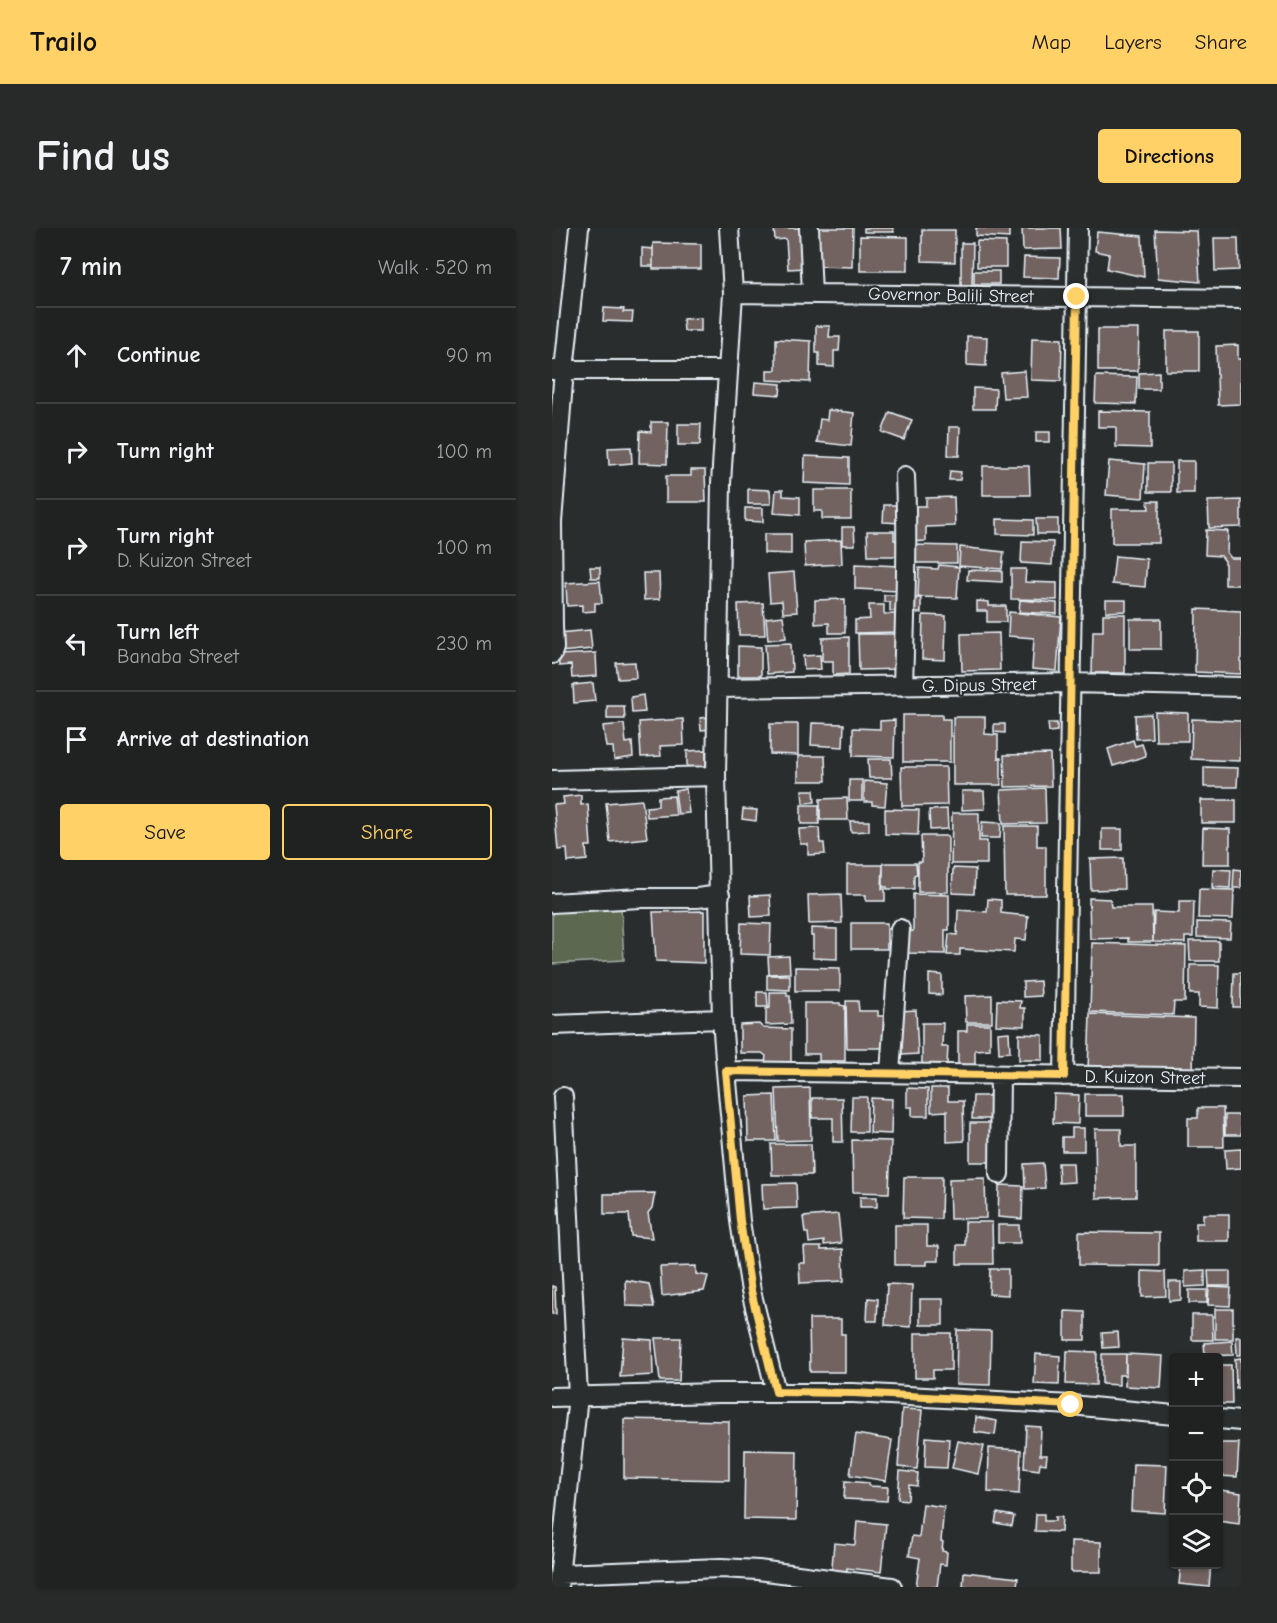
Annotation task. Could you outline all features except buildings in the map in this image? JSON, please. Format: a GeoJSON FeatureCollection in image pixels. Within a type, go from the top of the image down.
{"type":"FeatureCollection","features":[{"type":"Feature","properties":{"kind":"street"},"geometry":{"type":"LineString","coordinates":[[552,654],[555,648],[552,522],[558,370],[579,228]]}},
{"type":"Feature","properties":{"kind":"street"},"geometry":{"type":"LineString","coordinates":[[729,228],[733,293],[721,483],[716,776],[722,1019],[742,1232],[751,1291],[776,1392]]}},
{"type":"Feature","properties":{"kind":"street"},"geometry":{"type":"LineString","coordinates":[[809,228],[812,294]]}},
{"type":"Feature","properties":{"kind":"street"},"geometry":{"type":"LineString","coordinates":[[1064,1076],[1078,228]]}},
{"type":"Feature","properties":{"kind":"street","name":"Governor Balili Street"},"geometry":{"type":"LineString","coordinates":[[733,293],[1241,299]]}},
{"type":"Feature","properties":{"kind":"street"},"geometry":{"type":"LineString","coordinates":[[558,370],[728,370]]}},
{"type":"Feature","properties":{"kind":"street"},"geometry":{"type":"LineString","coordinates":[[903,686],[907,589],[905,476]]}},
{"type":"Feature","properties":{"kind":"street","name":"G. Dipus Street"},"geometry":{"type":"LineString","coordinates":[[717,688],[1070,683],[1241,687]]}},
{"type":"Feature","properties":{"kind":"street"},"geometry":{"type":"LineString","coordinates":[[552,780],[716,776]]}},
{"type":"Feature","properties":{"kind":"street"},"geometry":{"type":"LineString","coordinates":[[552,903],[640,898],[697,898],[720,895]]}},
{"type":"Feature","properties":{"kind":"street"},"geometry":{"type":"LineString","coordinates":[[890,1073],[900,929]]}},
{"type":"Feature","properties":{"kind":"street"},"geometry":{"type":"LineString","coordinates":[[552,1025],[722,1019]]}},
{"type":"Feature","properties":{"kind":"street","name":"D. Kuizon Street"},"geometry":{"type":"LineString","coordinates":[[726,1071],[1241,1078]]}},
{"type":"Feature","properties":{"kind":"street"},"geometry":{"type":"LineString","coordinates":[[999,1174],[1000,1075]]}},
{"type":"Feature","properties":{"kind":"street"},"geometry":{"type":"LineString","coordinates":[[563,1097],[578,1396],[559,1580],[721,1568],[758,1570],[892,1587]]}},
{"type":"Feature","properties":{"kind":"street"},"geometry":{"type":"LineString","coordinates":[[552,1397],[776,1392],[854,1393],[1071,1405],[1169,1415]]}},
{"type":"Feature","properties":{"kind":"street"},"geometry":{"type":"LineString","coordinates":[[1223,1419],[1241,1421]]}},
{"type":"Feature","properties":{"kind":"green space"},"geometry":{"type":"Polygon","coordinates":[[[621,908],[624,960],[552,964],[552,912],[621,908]]]}},
{"type":"Feature","properties":{"kind":"route"},"geometry":{"type":"LineString","coordinates":[[1071,1405],[854,1393],[776,1392],[751,1291],[740,1221],[726,1071],[1064,1076],[1077,297]]}}]}
